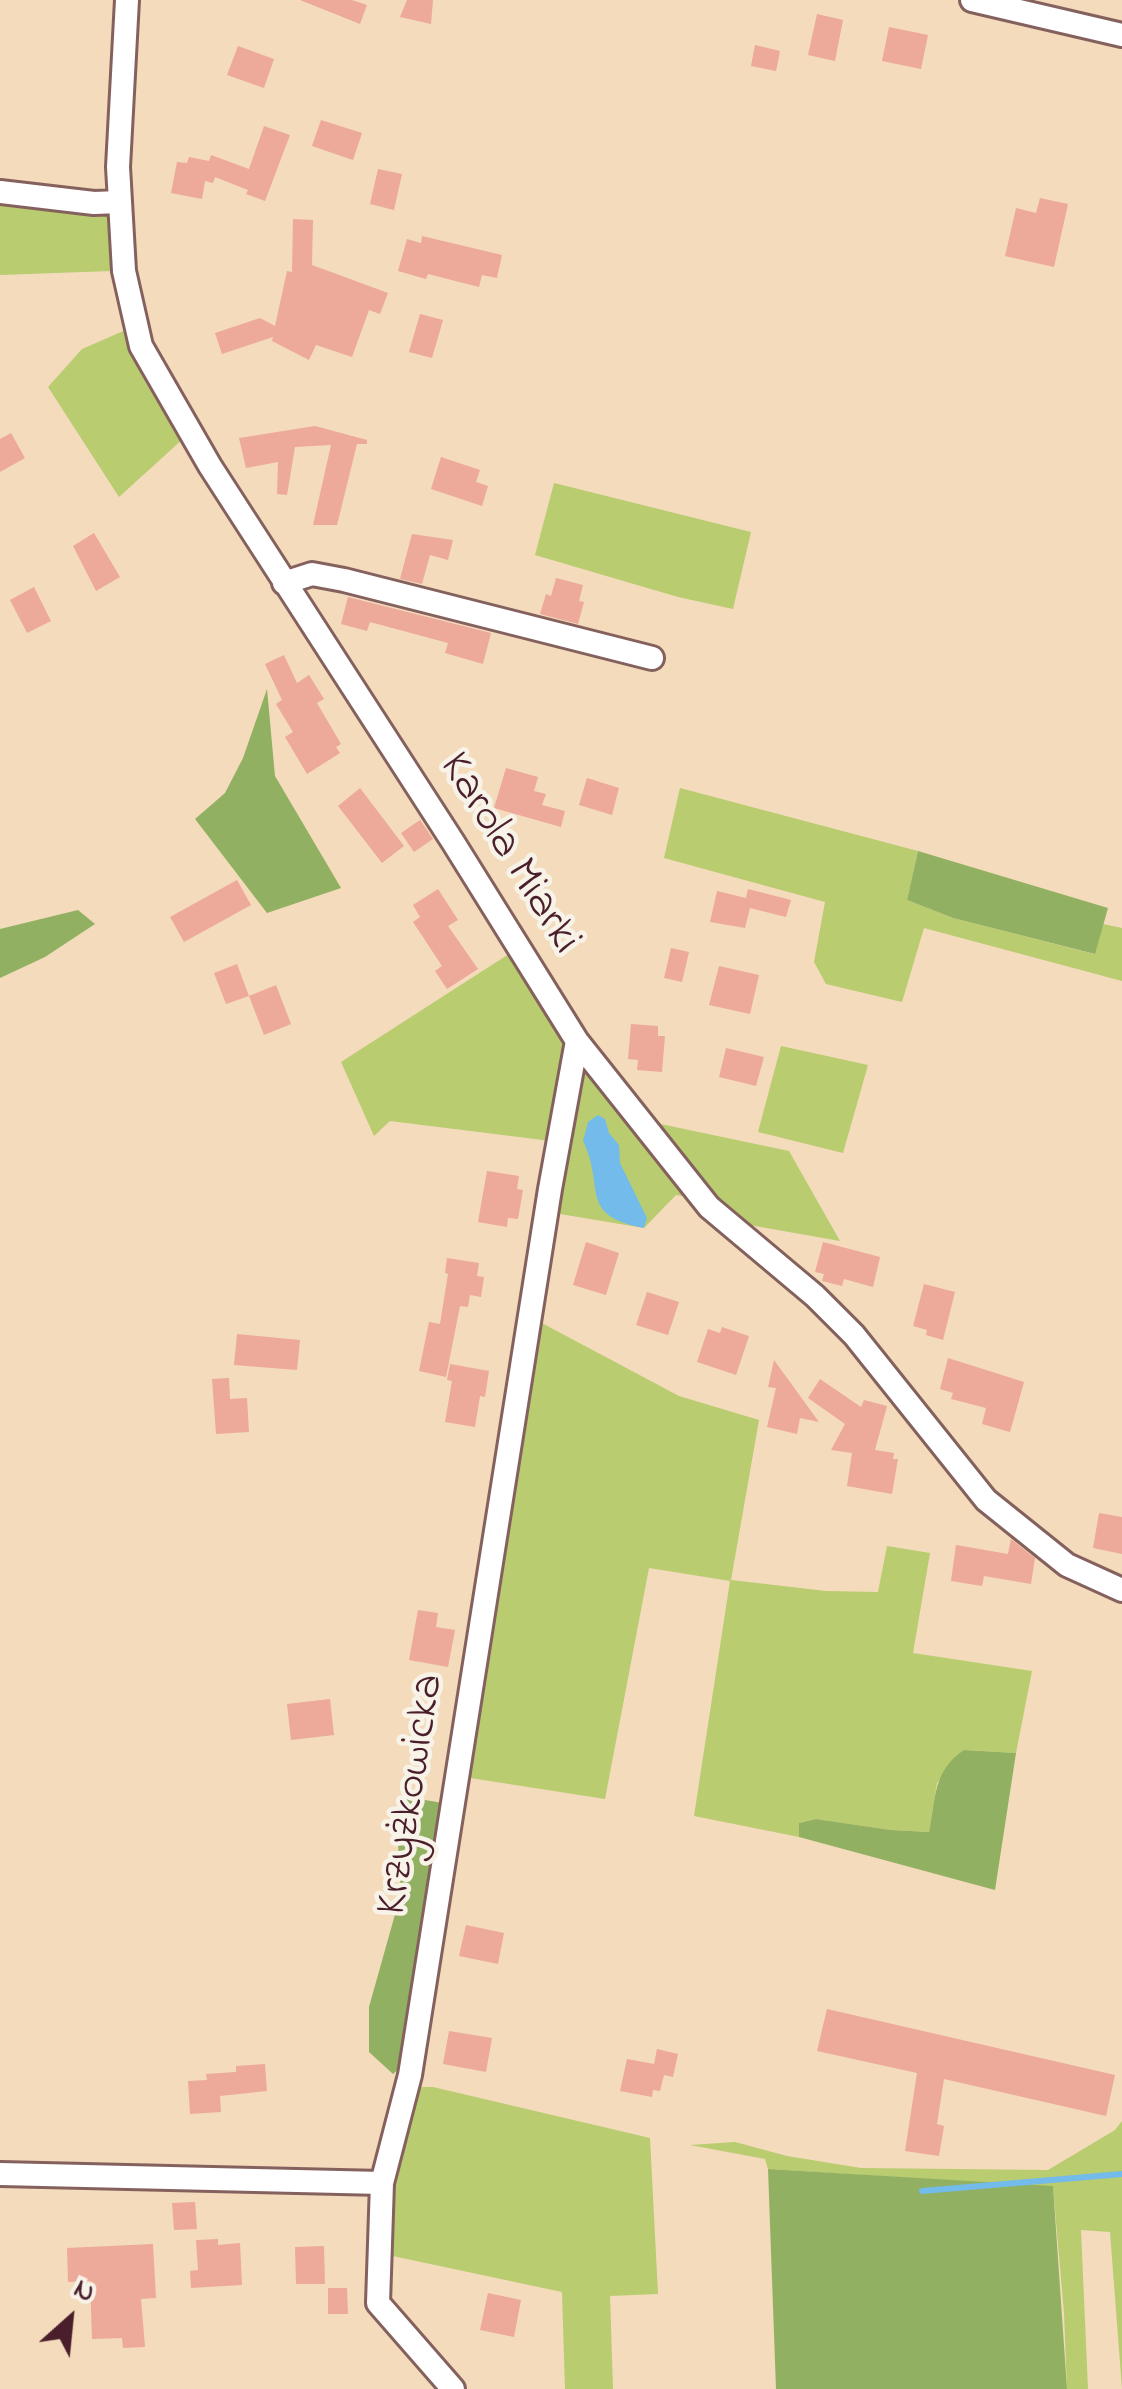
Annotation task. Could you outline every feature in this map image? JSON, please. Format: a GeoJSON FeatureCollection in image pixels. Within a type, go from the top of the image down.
{"type":"FeatureCollection","features":[{"type":"Feature","properties":{"kind":"street","name":"Karola Miarki"},"geometry":{"type":"LineString","coordinates":[[127,0],[118,167],[124,271],[140,346],[210,466],[577,1041],[709,1207],[815,1296],[854,1335],[986,1500],[1067,1564],[1122,1590]]}},
{"type":"Feature","properties":{"kind":"street"},"geometry":{"type":"LineString","coordinates":[[972,0],[1122,35]]}},
{"type":"Feature","properties":{"kind":"street"},"geometry":{"type":"LineString","coordinates":[[0,192],[94,203],[120,202]]}},
{"type":"Feature","properties":{"kind":"street"},"geometry":{"type":"LineString","coordinates":[[284,584],[312,574],[344,580],[652,658]]}},
{"type":"Feature","properties":{"kind":"street","name":"Krzyżkowicka"},"geometry":{"type":"LineString","coordinates":[[453,2389],[378,2304],[382,2182],[410,2075],[546,1209],[577,1041]]}},
{"type":"Feature","properties":{"kind":"street"},"geometry":{"type":"LineString","coordinates":[[0,2174],[382,2182]]}},
{"type":"Feature","properties":{"kind":"green space"},"geometry":{"type":"Polygon","coordinates":[[[0,202],[110,216],[111,271],[0,275],[0,202]]]}},
{"type":"Feature","properties":{"kind":"green space"},"geometry":{"type":"Polygon","coordinates":[[[128,329],[184,438],[119,497],[48,387],[82,349],[128,329]]]}},
{"type":"Feature","properties":{"kind":"green space"},"geometry":{"type":"Polygon","coordinates":[[[554,483],[751,532],[733,609],[535,555],[554,483]]]}},
{"type":"Feature","properties":{"kind":"green space"},"geometry":{"type":"Polygon","coordinates":[[[267,689],[275,776],[341,888],[267,913],[195,819],[225,793],[243,758],[267,689]]]}},
{"type":"Feature","properties":{"kind":"green space"},"geometry":{"type":"Polygon","coordinates":[[[680,788],[918,851],[907,900],[953,918],[1094,954],[1103,924],[1122,928],[1122,981],[924,928],[902,1002],[826,984],[814,962],[825,902],[664,858],[680,788]]]}},
{"type":"Feature","properties":{"kind":"green space"},"geometry":{"type":"Polygon","coordinates":[[[918,851],[1108,908],[1095,954],[953,918],[907,900],[918,851]]]}},
{"type":"Feature","properties":{"kind":"green space"},"geometry":{"type":"Polygon","coordinates":[[[78,910],[95,924],[45,957],[0,978],[0,929],[78,910]]]}},
{"type":"Feature","properties":{"kind":"green space"},"geometry":{"type":"Polygon","coordinates":[[[512,952],[569,1043],[551,1141],[390,1121],[374,1136],[341,1062],[512,952]]]}},
{"type":"Feature","properties":{"kind":"green space"},"geometry":{"type":"Polygon","coordinates":[[[781,1046],[868,1065],[843,1153],[758,1132],[781,1046]]]}},
{"type":"Feature","properties":{"kind":"green space"},"geometry":{"type":"Polygon","coordinates":[[[581,1060],[689,1197],[676,1195],[644,1228],[560,1214],[581,1060]]]}},
{"type":"Feature","properties":{"kind":"green space"},"geometry":{"type":"Polygon","coordinates":[[[651,1122],[789,1151],[840,1241],[744,1224],[712,1201],[651,1122]]]}},
{"type":"Feature","properties":{"kind":"green space"},"geometry":{"type":"Polygon","coordinates":[[[538,1321],[679,1396],[759,1420],[731,1580],[826,1591],[878,1592],[887,1546],[930,1553],[913,1653],[1032,1671],[1016,1753],[965,1750],[937,1783],[929,1832],[816,1819],[799,1823],[799,1837],[694,1816],[730,1581],[649,1568],[605,1799],[464,1777],[538,1321]]]}},
{"type":"Feature","properties":{"kind":"green space"},"geometry":{"type":"Polygon","coordinates":[[[964,1750],[1016,1753],[995,1890],[799,1837],[799,1823],[816,1819],[929,1832],[941,1776],[964,1750]]]}},
{"type":"Feature","properties":{"kind":"green space"},"geometry":{"type":"Polygon","coordinates":[[[407,1797],[443,1803],[400,2068],[393,2074],[369,2052],[369,2007],[401,1893],[397,1826],[407,1797]]]}},
{"type":"Feature","properties":{"kind":"green space"},"geometry":{"type":"Polygon","coordinates":[[[416,2087],[433,2087],[650,2138],[658,2294],[610,2296],[613,2389],[565,2389],[562,2292],[388,2255],[394,2176],[416,2087]]]}},
{"type":"Feature","properties":{"kind":"green space"},"geometry":{"type":"Polygon","coordinates":[[[1122,2121],[1122,2389],[1110,2232],[1081,2230],[1088,2389],[1067,2389],[1053,2187],[768,2169],[765,2159],[690,2145],[735,2142],[787,2156],[861,2168],[1048,2170],[1115,2130],[1122,2121]]]}},
{"type":"Feature","properties":{"kind":"green space"},"geometry":{"type":"Polygon","coordinates":[[[768,2169],[1053,2186],[1067,2389],[776,2389],[768,2169]]]}},
{"type":"Feature","properties":{"kind":"water"},"geometry":{"type":"Polygon","coordinates":[[[598,1115],[605,1119],[609,1133],[619,1145],[620,1163],[647,1218],[644,1228],[609,1216],[601,1207],[583,1141],[588,1122],[598,1115]]]}},
{"type":"Feature","properties":{"kind":"building"},"geometry":{"type":"Polygon","coordinates":[[[300,0],[352,0],[367,5],[360,24],[300,0]]]}},
{"type":"Feature","properties":{"kind":"building"},"geometry":{"type":"Polygon","coordinates":[[[407,0],[433,0],[431,24],[400,17],[407,0]]]}},
{"type":"Feature","properties":{"kind":"building"},"geometry":{"type":"Polygon","coordinates":[[[817,14],[843,20],[835,61],[808,55],[817,14]]]}},
{"type":"Feature","properties":{"kind":"building"},"geometry":{"type":"Polygon","coordinates":[[[889,27],[928,35],[921,69],[882,61],[889,27]]]}},
{"type":"Feature","properties":{"kind":"building"},"geometry":{"type":"Polygon","coordinates":[[[755,45],[780,51],[776,71],[751,66],[755,45]]]}},
{"type":"Feature","properties":{"kind":"building"},"geometry":{"type":"Polygon","coordinates":[[[238,46],[274,59],[264,88],[227,75],[238,46]]]}},
{"type":"Feature","properties":{"kind":"building"},"geometry":{"type":"Polygon","coordinates":[[[321,120],[362,133],[353,160],[312,146],[321,120]]]}},
{"type":"Feature","properties":{"kind":"building"},"geometry":{"type":"Polygon","coordinates":[[[264,126],[290,135],[265,201],[215,177],[213,183],[205,181],[202,199],[171,193],[177,162],[187,163],[189,157],[209,161],[211,155],[249,169],[264,126]]]}},
{"type":"Feature","properties":{"kind":"building"},"geometry":{"type":"Polygon","coordinates":[[[378,169],[402,174],[394,210],[370,204],[378,169]]]}},
{"type":"Feature","properties":{"kind":"building"},"geometry":{"type":"Polygon","coordinates":[[[1040,198],[1068,204],[1054,267],[1005,256],[1016,208],[1036,213],[1040,198]]]}},
{"type":"Feature","properties":{"kind":"building"},"geometry":{"type":"Polygon","coordinates":[[[293,219],[313,220],[312,265],[388,293],[380,314],[369,310],[352,357],[316,345],[309,360],[272,341],[273,337],[222,354],[215,333],[260,318],[275,326],[287,271],[292,272],[293,219]]]}},
{"type":"Feature","properties":{"kind":"building"},"geometry":{"type":"Polygon","coordinates":[[[422,236],[502,255],[497,278],[482,275],[479,287],[398,271],[407,239],[421,243],[422,236]]]}},
{"type":"Feature","properties":{"kind":"building"},"geometry":{"type":"Polygon","coordinates":[[[420,314],[443,320],[432,358],[409,352],[420,314]]]}},
{"type":"Feature","properties":{"kind":"building"},"geometry":{"type":"Polygon","coordinates":[[[315,426],[367,440],[367,444],[357,444],[337,525],[313,525],[331,445],[295,447],[287,495],[277,494],[278,462],[246,468],[239,438],[315,426]]]}},
{"type":"Feature","properties":{"kind":"building"},"geometry":{"type":"Polygon","coordinates":[[[11,433],[25,458],[0,472],[0,439],[11,433]]]}},
{"type":"Feature","properties":{"kind":"building"},"geometry":{"type":"Polygon","coordinates":[[[441,457],[480,470],[476,482],[488,486],[482,506],[431,489],[441,457]]]}},
{"type":"Feature","properties":{"kind":"building"},"geometry":{"type":"Polygon","coordinates":[[[94,533],[120,577],[96,591],[73,546],[94,533]]]}},
{"type":"Feature","properties":{"kind":"building"},"geometry":{"type":"Polygon","coordinates":[[[412,534],[453,540],[448,560],[430,555],[422,584],[400,579],[412,534]]]}},
{"type":"Feature","properties":{"kind":"building"},"geometry":{"type":"Polygon","coordinates":[[[556,578],[583,585],[579,601],[584,602],[578,624],[540,614],[556,578]]]}},
{"type":"Feature","properties":{"kind":"building"},"geometry":{"type":"Polygon","coordinates":[[[34,587],[51,621],[27,633],[10,600],[34,587]]]}},
{"type":"Feature","properties":{"kind":"building"},"geometry":{"type":"Polygon","coordinates":[[[348,597],[491,633],[483,664],[445,653],[448,643],[370,622],[367,631],[341,624],[348,597]]]}},
{"type":"Feature","properties":{"kind":"building"},"geometry":{"type":"Polygon","coordinates":[[[284,655],[297,683],[309,675],[324,699],[317,703],[341,744],[336,747],[340,753],[307,774],[285,737],[293,732],[276,704],[282,700],[265,664],[284,655]]]}},
{"type":"Feature","properties":{"kind":"building"},"geometry":{"type":"Polygon","coordinates":[[[506,768],[538,777],[534,791],[546,794],[542,805],[565,811],[561,827],[494,808],[506,768]]]}},
{"type":"Feature","properties":{"kind":"building"},"geometry":{"type":"Polygon","coordinates":[[[587,778],[619,788],[612,815],[579,805],[587,778]]]}},
{"type":"Feature","properties":{"kind":"building"},"geometry":{"type":"Polygon","coordinates":[[[360,788],[404,846],[382,863],[338,806],[360,788]]]}},
{"type":"Feature","properties":{"kind":"building"},"geometry":{"type":"Polygon","coordinates":[[[420,820],[433,839],[414,852],[401,833],[420,820]]]}},
{"type":"Feature","properties":{"kind":"building"},"geometry":{"type":"Polygon","coordinates":[[[237,880],[251,905],[184,942],[170,917],[237,880]]]}},
{"type":"Feature","properties":{"kind":"building"},"geometry":{"type":"Polygon","coordinates":[[[438,889],[458,920],[448,926],[478,969],[447,989],[435,971],[442,966],[413,922],[420,917],[413,905],[438,889]]]}},
{"type":"Feature","properties":{"kind":"building"},"geometry":{"type":"Polygon","coordinates":[[[748,889],[791,900],[786,917],[750,908],[745,928],[710,922],[717,891],[746,898],[748,889]]]}},
{"type":"Feature","properties":{"kind":"building"},"geometry":{"type":"Polygon","coordinates":[[[671,948],[689,952],[682,982],[664,978],[671,948]]]}},
{"type":"Feature","properties":{"kind":"building"},"geometry":{"type":"Polygon","coordinates":[[[237,964],[249,996],[226,1004],[214,973],[237,964]]]}},
{"type":"Feature","properties":{"kind":"building"},"geometry":{"type":"Polygon","coordinates":[[[719,966],[759,975],[750,1014],[709,1005],[719,966]]]}},
{"type":"Feature","properties":{"kind":"building"},"geometry":{"type":"Polygon","coordinates":[[[276,985],[291,1024],[264,1035],[249,996],[276,985]]]}},
{"type":"Feature","properties":{"kind":"building"},"geometry":{"type":"Polygon","coordinates":[[[631,1024],[658,1026],[658,1036],[665,1036],[662,1072],[637,1070],[638,1060],[628,1059],[631,1024]]]}},
{"type":"Feature","properties":{"kind":"building"},"geometry":{"type":"Polygon","coordinates":[[[726,1048],[764,1057],[756,1086],[719,1077],[726,1048]]]}},
{"type":"Feature","properties":{"kind":"building"},"geometry":{"type":"Polygon","coordinates":[[[487,1171],[519,1176],[517,1189],[523,1190],[518,1219],[508,1218],[507,1227],[478,1222],[487,1171]]]}},
{"type":"Feature","properties":{"kind":"building"},"geometry":{"type":"Polygon","coordinates":[[[586,1242],[619,1253],[606,1295],[573,1285],[586,1242]]]}},
{"type":"Feature","properties":{"kind":"building"},"geometry":{"type":"Polygon","coordinates":[[[823,1242],[880,1257],[873,1287],[844,1279],[842,1286],[822,1281],[824,1274],[815,1272],[823,1242]]]}},
{"type":"Feature","properties":{"kind":"building"},"geometry":{"type":"Polygon","coordinates":[[[447,1258],[479,1263],[477,1276],[484,1277],[481,1297],[470,1295],[468,1307],[460,1306],[446,1377],[419,1371],[429,1322],[440,1324],[447,1258]]]}},
{"type":"Feature","properties":{"kind":"building"},"geometry":{"type":"Polygon","coordinates":[[[924,1284],[955,1292],[943,1340],[913,1326],[924,1284]]]}},
{"type":"Feature","properties":{"kind":"building"},"geometry":{"type":"Polygon","coordinates":[[[647,1292],[679,1302],[668,1335],[636,1325],[647,1292]]]}},
{"type":"Feature","properties":{"kind":"building"},"geometry":{"type":"Polygon","coordinates":[[[722,1327],[749,1336],[736,1375],[697,1362],[708,1329],[720,1333],[722,1327]]]}},
{"type":"Feature","properties":{"kind":"building"},"geometry":{"type":"Polygon","coordinates":[[[237,1334],[300,1340],[297,1370],[234,1365],[237,1334]]]}},
{"type":"Feature","properties":{"kind":"building"},"geometry":{"type":"Polygon","coordinates":[[[948,1358],[1024,1382],[1010,1432],[982,1424],[986,1408],[951,1399],[953,1393],[940,1389],[948,1358]]]}},
{"type":"Feature","properties":{"kind":"building"},"geometry":{"type":"Polygon","coordinates":[[[774,1360],[819,1422],[800,1418],[797,1434],[767,1427],[776,1388],[768,1387],[774,1360]]]}},
{"type":"Feature","properties":{"kind":"building"},"geometry":{"type":"Polygon","coordinates":[[[450,1364],[489,1371],[475,1427],[445,1422],[452,1381],[447,1380],[450,1364]]]}},
{"type":"Feature","properties":{"kind":"building"},"geometry":{"type":"Polygon","coordinates":[[[229,1378],[230,1399],[247,1398],[249,1432],[216,1434],[212,1379],[229,1378]]]}},
{"type":"Feature","properties":{"kind":"building"},"geometry":{"type":"Polygon","coordinates":[[[820,1379],[861,1407],[864,1400],[887,1406],[875,1450],[894,1453],[893,1459],[898,1459],[892,1494],[847,1486],[852,1453],[831,1450],[845,1424],[808,1398],[820,1379]]]}},
{"type":"Feature","properties":{"kind":"building"},"geometry":{"type":"Polygon","coordinates":[[[1099,1513],[1122,1517],[1122,1554],[1093,1548],[1099,1513]]]}},
{"type":"Feature","properties":{"kind":"building"},"geometry":{"type":"Polygon","coordinates":[[[1011,1539],[1035,1558],[1031,1584],[984,1576],[982,1586],[951,1581],[956,1545],[1008,1554],[1011,1539]]]}},
{"type":"Feature","properties":{"kind":"building"},"geometry":{"type":"Polygon","coordinates":[[[418,1610],[438,1613],[436,1627],[455,1630],[448,1667],[409,1660],[418,1610]]]}},
{"type":"Feature","properties":{"kind":"building"},"geometry":{"type":"Polygon","coordinates":[[[330,1699],[334,1735],[291,1740],[287,1704],[330,1699]]]}},
{"type":"Feature","properties":{"kind":"building"},"geometry":{"type":"Polygon","coordinates":[[[466,1925],[504,1933],[498,1964],[459,1956],[466,1925]]]}},
{"type":"Feature","properties":{"kind":"building"},"geometry":{"type":"Polygon","coordinates":[[[827,2009],[1115,2075],[1106,2116],[944,2079],[937,2124],[944,2126],[939,2156],[905,2151],[917,2073],[817,2051],[827,2009]]]}},
{"type":"Feature","properties":{"kind":"building"},"geometry":{"type":"Polygon","coordinates":[[[449,2031],[492,2038],[486,2072],[443,2064],[449,2031]]]}},
{"type":"Feature","properties":{"kind":"building"},"geometry":{"type":"Polygon","coordinates":[[[657,2049],[678,2054],[673,2077],[664,2075],[660,2091],[653,2090],[652,2097],[620,2091],[627,2059],[654,2064],[657,2049]]]}},
{"type":"Feature","properties":{"kind":"building"},"geometry":{"type":"Polygon","coordinates":[[[265,2064],[267,2091],[220,2096],[221,2112],[190,2114],[188,2081],[207,2080],[206,2074],[236,2072],[236,2066],[265,2064]]]}},
{"type":"Feature","properties":{"kind":"building"},"geometry":{"type":"Polygon","coordinates":[[[195,2202],[197,2229],[174,2230],[172,2203],[195,2202]]]}},
{"type":"Feature","properties":{"kind":"building"},"geometry":{"type":"Polygon","coordinates":[[[218,2239],[218,2245],[240,2243],[242,2285],[191,2288],[190,2271],[198,2270],[196,2240],[218,2239]]]}},
{"type":"Feature","properties":{"kind":"building"},"geometry":{"type":"Polygon","coordinates":[[[153,2244],[156,2298],[141,2299],[145,2347],[123,2348],[122,2338],[92,2339],[90,2281],[68,2282],[67,2248],[153,2244]]]}},
{"type":"Feature","properties":{"kind":"building"},"geometry":{"type":"Polygon","coordinates":[[[324,2246],[325,2284],[296,2284],[295,2247],[324,2246]]]}},
{"type":"Feature","properties":{"kind":"building"},"geometry":{"type":"Polygon","coordinates":[[[328,2288],[347,2288],[348,2314],[328,2314],[328,2288]]]}},
{"type":"Feature","properties":{"kind":"building"},"geometry":{"type":"Polygon","coordinates":[[[488,2293],[521,2300],[514,2337],[480,2330],[488,2293]]]}},
{"type":"Feature","properties":{"kind":"waterway"},"geometry":{"type":"LineString","coordinates":[[922,2191],[1122,2174]]}}]}
